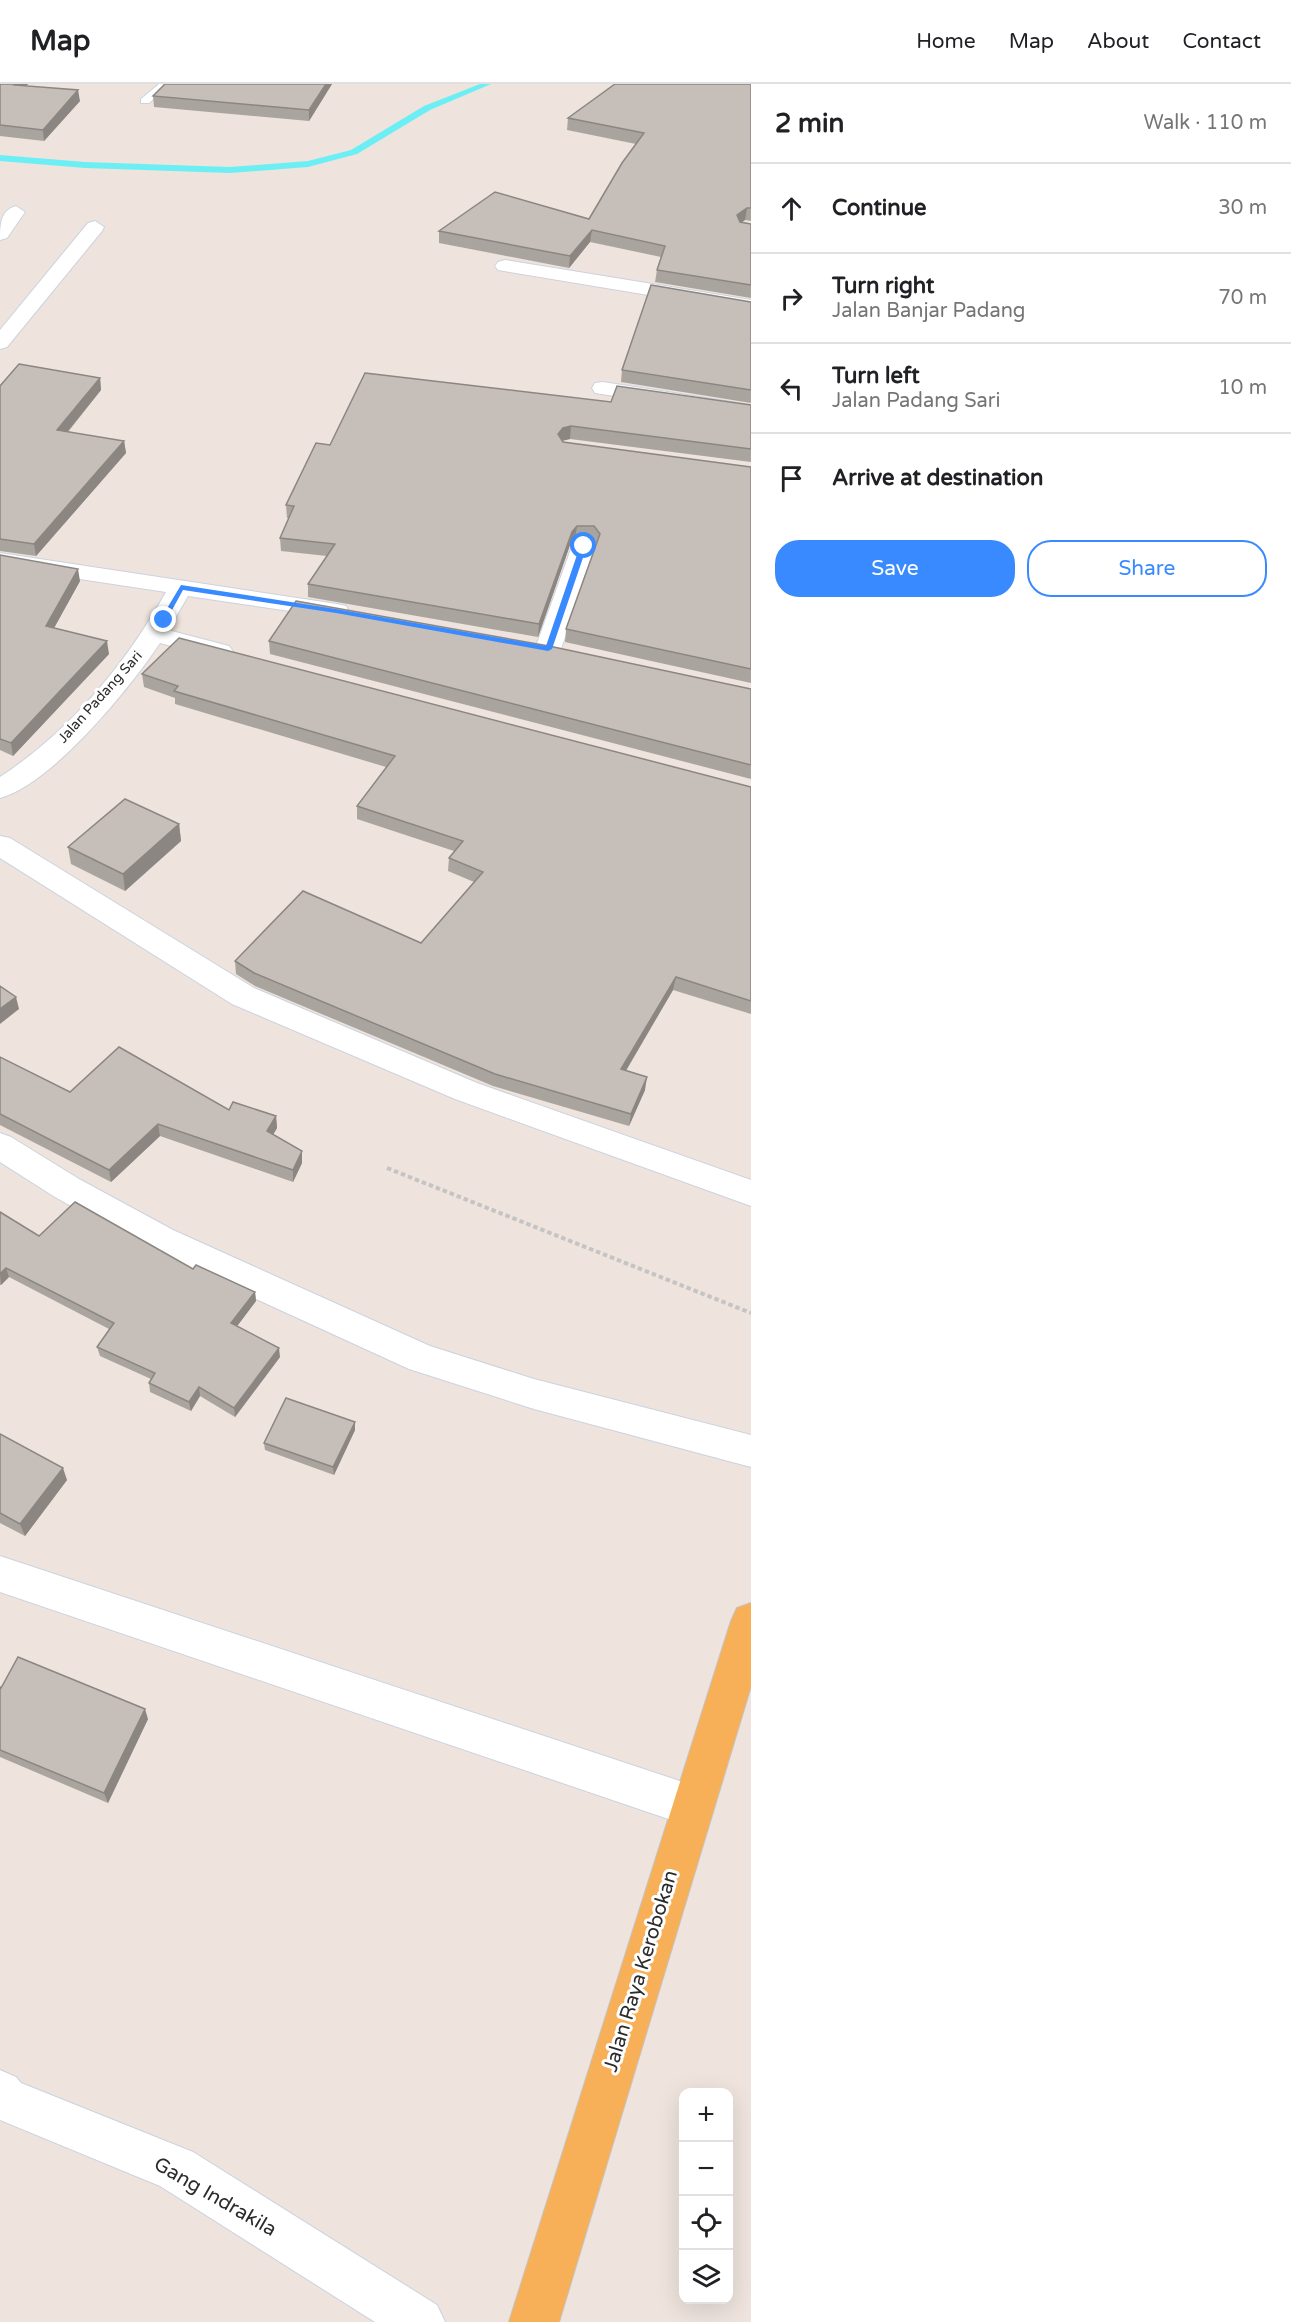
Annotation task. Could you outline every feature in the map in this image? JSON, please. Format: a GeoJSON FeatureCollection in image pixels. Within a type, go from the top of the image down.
{"type":"FeatureCollection","features":[{"type":"Feature","properties":{"kind":"main road","name":"Jalan Raya Kerobokan"},"geometry":{"type":"LineString","coordinates":[[534,2322],[751,1621]]}},
{"type":"Feature","properties":{"kind":"street"},"geometry":{"type":"LineString","coordinates":[[0,234],[16,212]]}},
{"type":"Feature","properties":{"kind":"street"},"geometry":{"type":"LineString","coordinates":[[0,343],[95,227]]}},
{"type":"Feature","properties":{"kind":"street"},"geometry":{"type":"LineString","coordinates":[[505,266],[751,306]]}},
{"type":"Feature","properties":{"kind":"street"},"geometry":{"type":"LineString","coordinates":[[603,388],[751,411]]}},
{"type":"Feature","properties":{"kind":"street"},"geometry":{"type":"LineString","coordinates":[[548,649],[584,546]]}},
{"type":"Feature","properties":{"kind":"street"},"geometry":{"type":"LineString","coordinates":[[0,560],[360,615]]}},
{"type":"Feature","properties":{"kind":"street","name":"Jalan Padang Sari"},"geometry":{"type":"LineString","coordinates":[[0,789],[43,760],[91,712],[135,662],[164,620],[181,587]]}},
{"type":"Feature","properties":{"kind":"street"},"geometry":{"type":"LineString","coordinates":[[160,636],[242,657]]}},
{"type":"Feature","properties":{"kind":"street"},"geometry":{"type":"LineString","coordinates":[[0,845],[243,996],[466,1091],[751,1193]]}},
{"type":"Feature","properties":{"kind":"street"},"geometry":{"type":"LineString","coordinates":[[0,1146],[67,1188],[161,1240],[422,1358],[534,1394],[751,1451]]}},
{"type":"Feature","properties":{"kind":"street"},"geometry":{"type":"LineString","coordinates":[[0,1574],[692,1806]]}},
{"type":"Feature","properties":{"kind":"street","name":"Gang Indrakila"},"geometry":{"type":"LineString","coordinates":[[0,2093],[5,2099],[176,2169],[420,2322]]}},
{"type":"Feature","properties":{"kind":"lane"},"geometry":{"type":"LineString","coordinates":[[145,101],[166,84]]}},
{"type":"Feature","properties":{"kind":"path"},"geometry":{"type":"LineString","coordinates":[[387,1168],[751,1313]]}},
{"type":"Feature","properties":{"kind":"building"},"geometry":{"type":"Polygon","coordinates":[[[0,84],[78,90],[43,130],[0,125],[0,84]]]}},
{"type":"Feature","properties":{"kind":"building"},"geometry":{"type":"Polygon","coordinates":[[[165,84],[326,84],[309,110],[153,96],[165,84]]]}},
{"type":"Feature","properties":{"kind":"building"},"geometry":{"type":"Polygon","coordinates":[[[615,84],[751,84],[751,208],[737,215],[740,222],[751,224],[751,285],[657,270],[665,246],[592,230],[570,256],[439,231],[495,192],[589,219],[622,163],[644,133],[568,118],[615,84]]]}},
{"type":"Feature","properties":{"kind":"building"},"geometry":{"type":"Polygon","coordinates":[[[651,285],[751,302],[751,390],[622,370],[651,285]]]}},
{"type":"Feature","properties":{"kind":"building"},"geometry":{"type":"Polygon","coordinates":[[[19,364],[100,378],[57,430],[124,441],[34,544],[0,539],[0,386],[19,364]]]}},
{"type":"Feature","properties":{"kind":"building"},"geometry":{"type":"Polygon","coordinates":[[[365,373],[611,402],[617,386],[751,405],[751,449],[571,426],[563,428],[558,434],[563,442],[751,467],[751,669],[566,629],[600,534],[594,526],[577,526],[572,532],[539,624],[308,584],[335,544],[280,538],[294,506],[286,505],[316,443],[330,445],[365,373]]]}},
{"type":"Feature","properties":{"kind":"building"},"geometry":{"type":"Polygon","coordinates":[[[0,555],[78,569],[46,626],[107,641],[11,743],[0,739],[0,555]]]}},
{"type":"Feature","properties":{"kind":"building"},"geometry":{"type":"Polygon","coordinates":[[[296,601],[549,646],[751,689],[751,765],[269,641],[296,601]]]}},
{"type":"Feature","properties":{"kind":"building"},"geometry":{"type":"Polygon","coordinates":[[[179,638],[751,787],[751,1001],[676,977],[621,1069],[647,1077],[631,1114],[495,1074],[254,973],[235,961],[303,891],[421,943],[483,872],[449,858],[463,841],[357,806],[395,756],[174,691],[178,686],[142,674],[179,638]]]}},
{"type":"Feature","properties":{"kind":"building"},"geometry":{"type":"Polygon","coordinates":[[[125,799],[179,824],[123,874],[68,847],[125,799]]]}},
{"type":"Feature","properties":{"kind":"building"},"geometry":{"type":"Polygon","coordinates":[[[0,986],[16,997],[0,1009],[0,986]]]}},
{"type":"Feature","properties":{"kind":"building"},"geometry":{"type":"Polygon","coordinates":[[[119,1047],[229,1110],[233,1102],[276,1116],[267,1131],[302,1151],[293,1170],[158,1124],[109,1170],[0,1114],[0,1057],[70,1092],[119,1047]]]}},
{"type":"Feature","properties":{"kind":"building"},"geometry":{"type":"Polygon","coordinates":[[[75,1202],[193,1269],[196,1265],[255,1292],[231,1323],[279,1348],[234,1408],[199,1387],[189,1402],[149,1383],[155,1373],[97,1347],[114,1323],[6,1268],[0,1274],[0,1212],[39,1236],[75,1202]]]}},
{"type":"Feature","properties":{"kind":"building"},"geometry":{"type":"Polygon","coordinates":[[[286,1398],[355,1422],[333,1467],[264,1443],[286,1398]]]}},
{"type":"Feature","properties":{"kind":"building"},"geometry":{"type":"Polygon","coordinates":[[[0,1434],[63,1468],[20,1524],[0,1513],[0,1434]]]}},
{"type":"Feature","properties":{"kind":"building"},"geometry":{"type":"Polygon","coordinates":[[[18,1657],[145,1709],[104,1793],[0,1750],[0,1687],[18,1657]]]}},
{"type":"Feature","properties":{"kind":"waterway"},"geometry":{"type":"LineString","coordinates":[[0,158],[85,165],[230,170],[308,164],[354,152],[427,108],[487,84]]}},
{"type":"Feature","properties":{"kind":"route"},"geometry":{"type":"LineString","coordinates":[[164,620],[181,587],[336,611],[548,649],[584,546]]}}]}
